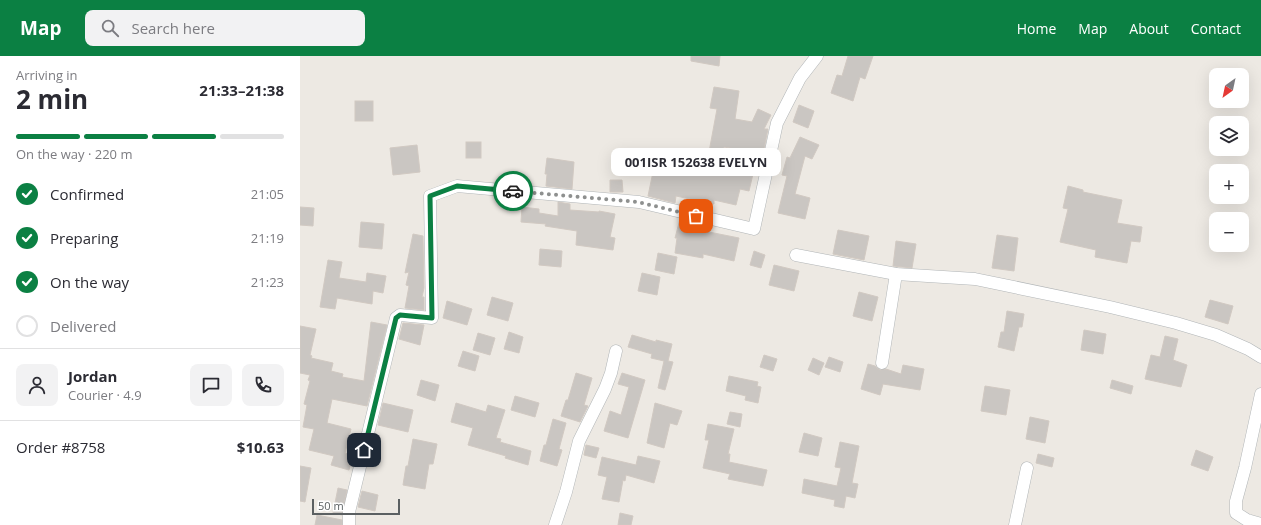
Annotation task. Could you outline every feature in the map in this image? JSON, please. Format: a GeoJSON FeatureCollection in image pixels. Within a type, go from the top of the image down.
{"type":"FeatureCollection","features":[{"type":"Feature","properties":{"kind":"street"},"geometry":{"type":"LineString","coordinates":[[349,525],[349,512],[396,318],[400,315],[432,318],[430,196],[457,186],[638,202],[754,229],[777,123],[800,78],[817,56]]}},
{"type":"Feature","properties":{"kind":"street"},"geometry":{"type":"LineString","coordinates":[[796,254],[896,274],[975,279],[1110,307],[1176,322],[1216,335],[1248,349],[1261,357]]}},
{"type":"Feature","properties":{"kind":"street"},"geometry":{"type":"LineString","coordinates":[[882,363],[896,274]]}},
{"type":"Feature","properties":{"kind":"street"},"geometry":{"type":"LineString","coordinates":[[555,525],[580,441],[611,374],[616,350]]}},
{"type":"Feature","properties":{"kind":"street"},"geometry":{"type":"LineString","coordinates":[[1261,394],[1245,468],[1236,501],[1236,513],[1248,520],[1261,524]]}},
{"type":"Feature","properties":{"kind":"street"},"geometry":{"type":"LineString","coordinates":[[1014,525],[1027,468]]}},
{"type":"Feature","properties":{"kind":"building"},"geometry":{"type":"Polygon","coordinates":[[[691,56],[720,56],[719,66],[691,61],[691,56]]]}},
{"type":"Feature","properties":{"kind":"building"},"geometry":{"type":"Polygon","coordinates":[[[848,56],[873,56],[865,79],[860,77],[853,101],[831,93],[837,75],[842,76],[848,56]]]}},
{"type":"Feature","properties":{"kind":"building"},"geometry":{"type":"Polygon","coordinates":[[[714,87],[739,91],[735,119],[752,122],[758,109],[771,115],[764,129],[768,129],[763,154],[724,147],[720,166],[753,174],[749,191],[740,189],[736,205],[714,200],[714,204],[676,196],[675,203],[648,196],[654,167],[635,165],[637,151],[697,159],[698,151],[709,152],[717,109],[710,108],[714,87]]]}},
{"type":"Feature","properties":{"kind":"building"},"geometry":{"type":"Polygon","coordinates":[[[355,101],[373,101],[373,121],[355,121],[355,101]]]}},
{"type":"Feature","properties":{"kind":"building"},"geometry":{"type":"Polygon","coordinates":[[[799,105],[814,111],[808,128],[793,122],[799,105]]]}},
{"type":"Feature","properties":{"kind":"building"},"geometry":{"type":"Polygon","coordinates":[[[800,137],[819,145],[812,159],[805,156],[795,194],[810,198],[805,219],[778,213],[787,176],[782,175],[787,157],[790,158],[800,137]]]}},
{"type":"Feature","properties":{"kind":"building"},"geometry":{"type":"Polygon","coordinates":[[[466,142],[481,142],[481,158],[466,158],[466,142]]]}},
{"type":"Feature","properties":{"kind":"building"},"geometry":{"type":"Polygon","coordinates":[[[417,145],[420,172],[393,175],[390,148],[417,145]]]}},
{"type":"Feature","properties":{"kind":"building"},"geometry":{"type":"Polygon","coordinates":[[[547,158],[574,162],[572,189],[546,186],[547,174],[545,174],[547,158]]]}},
{"type":"Feature","properties":{"kind":"building"},"geometry":{"type":"Polygon","coordinates":[[[610,180],[622,180],[623,192],[610,192],[610,180]]]}},
{"type":"Feature","properties":{"kind":"building"},"geometry":{"type":"Polygon","coordinates":[[[1068,186],[1083,190],[1083,192],[1122,200],[1117,223],[1142,227],[1140,242],[1131,241],[1127,263],[1095,257],[1096,250],[1060,242],[1068,209],[1063,208],[1068,186]]]}},
{"type":"Feature","properties":{"kind":"building"},"geometry":{"type":"Polygon","coordinates":[[[558,202],[570,204],[570,210],[599,211],[615,214],[610,237],[615,238],[613,250],[576,245],[577,231],[545,226],[546,224],[521,222],[522,207],[539,209],[539,213],[558,216],[558,202]]]}},
{"type":"Feature","properties":{"kind":"building"},"geometry":{"type":"Polygon","coordinates":[[[300,207],[314,208],[313,226],[300,225],[300,207]]]}},
{"type":"Feature","properties":{"kind":"building"},"geometry":{"type":"Polygon","coordinates":[[[680,219],[711,227],[709,232],[739,238],[734,261],[703,254],[703,258],[675,253],[677,238],[675,238],[680,219]]]}},
{"type":"Feature","properties":{"kind":"building"},"geometry":{"type":"Polygon","coordinates":[[[361,222],[384,224],[382,249],[359,247],[361,222]]]}},
{"type":"Feature","properties":{"kind":"building"},"geometry":{"type":"Polygon","coordinates":[[[838,230],[869,236],[864,260],[833,254],[838,230]]]}},
{"type":"Feature","properties":{"kind":"building"},"geometry":{"type":"Polygon","coordinates":[[[413,234],[423,236],[424,288],[422,297],[424,297],[424,310],[405,308],[409,286],[406,285],[409,272],[405,273],[413,234]]]}},
{"type":"Feature","properties":{"kind":"building"},"geometry":{"type":"Polygon","coordinates":[[[997,235],[1018,238],[1014,271],[992,268],[997,235]]]}},
{"type":"Feature","properties":{"kind":"building"},"geometry":{"type":"Polygon","coordinates":[[[896,241],[916,244],[912,268],[893,266],[896,241]]]}},
{"type":"Feature","properties":{"kind":"building"},"geometry":{"type":"Polygon","coordinates":[[[540,249],[562,251],[561,267],[539,265],[540,249]]]}},
{"type":"Feature","properties":{"kind":"building"},"geometry":{"type":"Polygon","coordinates":[[[754,251],[765,255],[761,268],[750,265],[754,251]]]}},
{"type":"Feature","properties":{"kind":"building"},"geometry":{"type":"Polygon","coordinates":[[[658,253],[677,257],[674,274],[655,270],[658,253]]]}},
{"type":"Feature","properties":{"kind":"building"},"geometry":{"type":"Polygon","coordinates":[[[328,260],[342,262],[339,278],[366,282],[367,273],[386,276],[383,293],[373,291],[372,304],[337,298],[335,309],[320,307],[328,260]]]}},
{"type":"Feature","properties":{"kind":"building"},"geometry":{"type":"Polygon","coordinates":[[[774,265],[799,271],[794,291],[769,285],[774,265]]]}},
{"type":"Feature","properties":{"kind":"building"},"geometry":{"type":"Polygon","coordinates":[[[642,273],[660,277],[657,295],[638,291],[642,273]]]}},
{"type":"Feature","properties":{"kind":"building"},"geometry":{"type":"Polygon","coordinates":[[[859,292],[878,297],[872,321],[853,316],[859,292]]]}},
{"type":"Feature","properties":{"kind":"building"},"geometry":{"type":"Polygon","coordinates":[[[492,297],[513,303],[508,321],[487,315],[492,297]]]}},
{"type":"Feature","properties":{"kind":"building"},"geometry":{"type":"Polygon","coordinates":[[[1210,300],[1233,306],[1228,324],[1205,317],[1210,300]]]}},
{"type":"Feature","properties":{"kind":"building"},"geometry":{"type":"Polygon","coordinates":[[[447,301],[472,309],[467,325],[443,318],[447,301]]]}},
{"type":"Feature","properties":{"kind":"building"},"geometry":{"type":"Polygon","coordinates":[[[1007,311],[1024,314],[1022,327],[1019,327],[1014,351],[998,347],[1001,332],[1004,332],[1007,311]]]}},
{"type":"Feature","properties":{"kind":"building"},"geometry":{"type":"Polygon","coordinates":[[[371,322],[387,325],[367,406],[332,399],[327,423],[351,429],[345,453],[353,456],[349,470],[331,465],[334,456],[309,450],[314,429],[303,427],[307,405],[304,404],[310,381],[308,380],[310,375],[300,373],[300,326],[316,329],[310,355],[312,356],[311,358],[333,363],[331,371],[343,374],[342,377],[364,381],[371,322]]]}},
{"type":"Feature","properties":{"kind":"building"},"geometry":{"type":"Polygon","coordinates":[[[403,323],[424,325],[420,345],[399,339],[403,323]]]}},
{"type":"Feature","properties":{"kind":"building"},"geometry":{"type":"Polygon","coordinates":[[[1084,330],[1106,334],[1103,354],[1081,350],[1084,330]]]}},
{"type":"Feature","properties":{"kind":"building"},"geometry":{"type":"Polygon","coordinates":[[[509,332],[523,337],[519,353],[504,349],[509,332]]]}},
{"type":"Feature","properties":{"kind":"building"},"geometry":{"type":"Polygon","coordinates":[[[478,333],[495,338],[490,355],[473,350],[478,333]]]}},
{"type":"Feature","properties":{"kind":"building"},"geometry":{"type":"Polygon","coordinates":[[[632,335],[656,342],[656,340],[672,344],[668,361],[673,362],[665,390],[658,388],[664,361],[651,358],[652,354],[628,347],[632,335]]]}},
{"type":"Feature","properties":{"kind":"building"},"geometry":{"type":"Polygon","coordinates":[[[1165,336],[1178,339],[1173,360],[1187,365],[1181,387],[1145,379],[1151,355],[1160,357],[1165,336]]]}},
{"type":"Feature","properties":{"kind":"building"},"geometry":{"type":"Polygon","coordinates":[[[463,351],[479,356],[475,371],[458,366],[463,351]]]}},
{"type":"Feature","properties":{"kind":"building"},"geometry":{"type":"Polygon","coordinates":[[[764,355],[777,359],[773,371],[760,367],[764,355]]]}},
{"type":"Feature","properties":{"kind":"building"},"geometry":{"type":"Polygon","coordinates":[[[829,357],[843,362],[840,372],[825,367],[829,357]]]}},
{"type":"Feature","properties":{"kind":"building"},"geometry":{"type":"Polygon","coordinates":[[[813,358],[824,363],[819,375],[808,370],[813,358]]]}},
{"type":"Feature","properties":{"kind":"building"},"geometry":{"type":"Polygon","coordinates":[[[868,364],[875,366],[880,370],[886,369],[901,374],[903,365],[924,369],[920,390],[883,384],[880,395],[861,389],[868,364]]]}},
{"type":"Feature","properties":{"kind":"building"},"geometry":{"type":"Polygon","coordinates":[[[576,373],[592,378],[584,405],[588,406],[580,422],[561,416],[566,400],[568,400],[576,373]]]}},
{"type":"Feature","properties":{"kind":"building"},"geometry":{"type":"Polygon","coordinates":[[[622,373],[645,380],[628,438],[604,431],[610,411],[621,415],[629,387],[618,384],[622,373]]]}},
{"type":"Feature","properties":{"kind":"building"},"geometry":{"type":"Polygon","coordinates":[[[729,376],[758,382],[757,386],[761,387],[758,403],[745,400],[746,396],[726,391],[729,376]]]}},
{"type":"Feature","properties":{"kind":"building"},"geometry":{"type":"Polygon","coordinates":[[[421,380],[439,385],[435,401],[417,395],[421,380]]]}},
{"type":"Feature","properties":{"kind":"building"},"geometry":{"type":"Polygon","coordinates":[[[1112,380],[1133,386],[1131,394],[1110,388],[1112,380]]]}},
{"type":"Feature","properties":{"kind":"building"},"geometry":{"type":"Polygon","coordinates":[[[985,386],[1010,390],[1006,415],[981,411],[985,386]]]}},
{"type":"Feature","properties":{"kind":"building"},"geometry":{"type":"Polygon","coordinates":[[[515,396],[539,403],[535,417],[511,410],[515,396]]]}},
{"type":"Feature","properties":{"kind":"building"},"geometry":{"type":"Polygon","coordinates":[[[383,403],[413,410],[408,432],[378,425],[383,403]]]}},
{"type":"Feature","properties":{"kind":"building"},"geometry":{"type":"Polygon","coordinates":[[[456,403],[486,412],[488,405],[505,410],[496,438],[501,439],[500,442],[531,451],[528,465],[505,458],[506,456],[468,445],[473,428],[451,422],[456,403]]]}},
{"type":"Feature","properties":{"kind":"building"},"geometry":{"type":"Polygon","coordinates":[[[655,403],[682,411],[677,425],[670,423],[664,448],[647,443],[655,403]]]}},
{"type":"Feature","properties":{"kind":"building"},"geometry":{"type":"Polygon","coordinates":[[[730,412],[742,414],[740,427],[727,424],[730,412]]]}},
{"type":"Feature","properties":{"kind":"building"},"geometry":{"type":"Polygon","coordinates":[[[1030,417],[1049,421],[1045,443],[1026,439],[1030,417]]]}},
{"type":"Feature","properties":{"kind":"building"},"geometry":{"type":"Polygon","coordinates":[[[553,419],[566,423],[559,449],[562,450],[557,466],[540,461],[553,419]]]}},
{"type":"Feature","properties":{"kind":"building"},"geometry":{"type":"Polygon","coordinates":[[[708,424],[734,429],[728,454],[730,454],[729,462],[767,470],[763,486],[728,479],[730,474],[703,468],[709,440],[705,440],[708,424]]]}},
{"type":"Feature","properties":{"kind":"building"},"geometry":{"type":"Polygon","coordinates":[[[804,433],[822,438],[818,456],[799,452],[804,433]]]}},
{"type":"Feature","properties":{"kind":"building"},"geometry":{"type":"Polygon","coordinates":[[[413,439],[437,444],[433,464],[429,464],[425,489],[403,485],[413,439]]]}},
{"type":"Feature","properties":{"kind":"building"},"geometry":{"type":"Polygon","coordinates":[[[840,442],[859,446],[852,483],[858,484],[855,498],[846,496],[844,508],[834,506],[835,500],[802,493],[804,479],[837,486],[841,468],[835,467],[840,442]]]}},
{"type":"Feature","properties":{"kind":"building"},"geometry":{"type":"Polygon","coordinates":[[[586,445],[599,448],[596,458],[584,455],[586,445]]]}},
{"type":"Feature","properties":{"kind":"building"},"geometry":{"type":"Polygon","coordinates":[[[1196,450],[1213,457],[1208,471],[1191,465],[1196,450]]]}},
{"type":"Feature","properties":{"kind":"building"},"geometry":{"type":"Polygon","coordinates":[[[1038,454],[1054,458],[1052,467],[1036,463],[1038,454]]]}},
{"type":"Feature","properties":{"kind":"building"},"geometry":{"type":"Polygon","coordinates":[[[638,456],[660,461],[654,483],[626,475],[625,481],[623,480],[619,502],[602,499],[607,477],[598,475],[602,457],[636,465],[638,456]]]}},
{"type":"Feature","properties":{"kind":"building"},"geometry":{"type":"Polygon","coordinates":[[[300,466],[311,468],[305,502],[300,501],[300,466]]]}},
{"type":"Feature","properties":{"kind":"building"},"geometry":{"type":"Polygon","coordinates":[[[338,488],[347,490],[342,515],[333,513],[338,488]]]}},
{"type":"Feature","properties":{"kind":"building"},"geometry":{"type":"Polygon","coordinates":[[[362,491],[378,495],[375,511],[358,507],[362,491]]]}},
{"type":"Feature","properties":{"kind":"building"},"geometry":{"type":"Polygon","coordinates":[[[620,513],[633,516],[631,525],[618,525],[620,513]]]}},
{"type":"Feature","properties":{"kind":"building"},"geometry":{"type":"Polygon","coordinates":[[[317,515],[342,520],[342,525],[315,525],[317,515]]]}},
{"type":"Feature","properties":{"kind":"way so far"},"geometry":{"type":"LineString","coordinates":[[513,191],[638,202],[696,216]]}},
{"type":"Feature","properties":{"kind":"place","name":"001ISR 152638 EVELYN"},"geometry":{"type":"Point","coordinates":[696,216]}},
{"type":"Feature","properties":{"kind":"route"},"geometry":{"type":"LineString","coordinates":[[364,450],[396,318],[400,315],[432,318],[430,196],[457,186],[513,191]]}}]}
